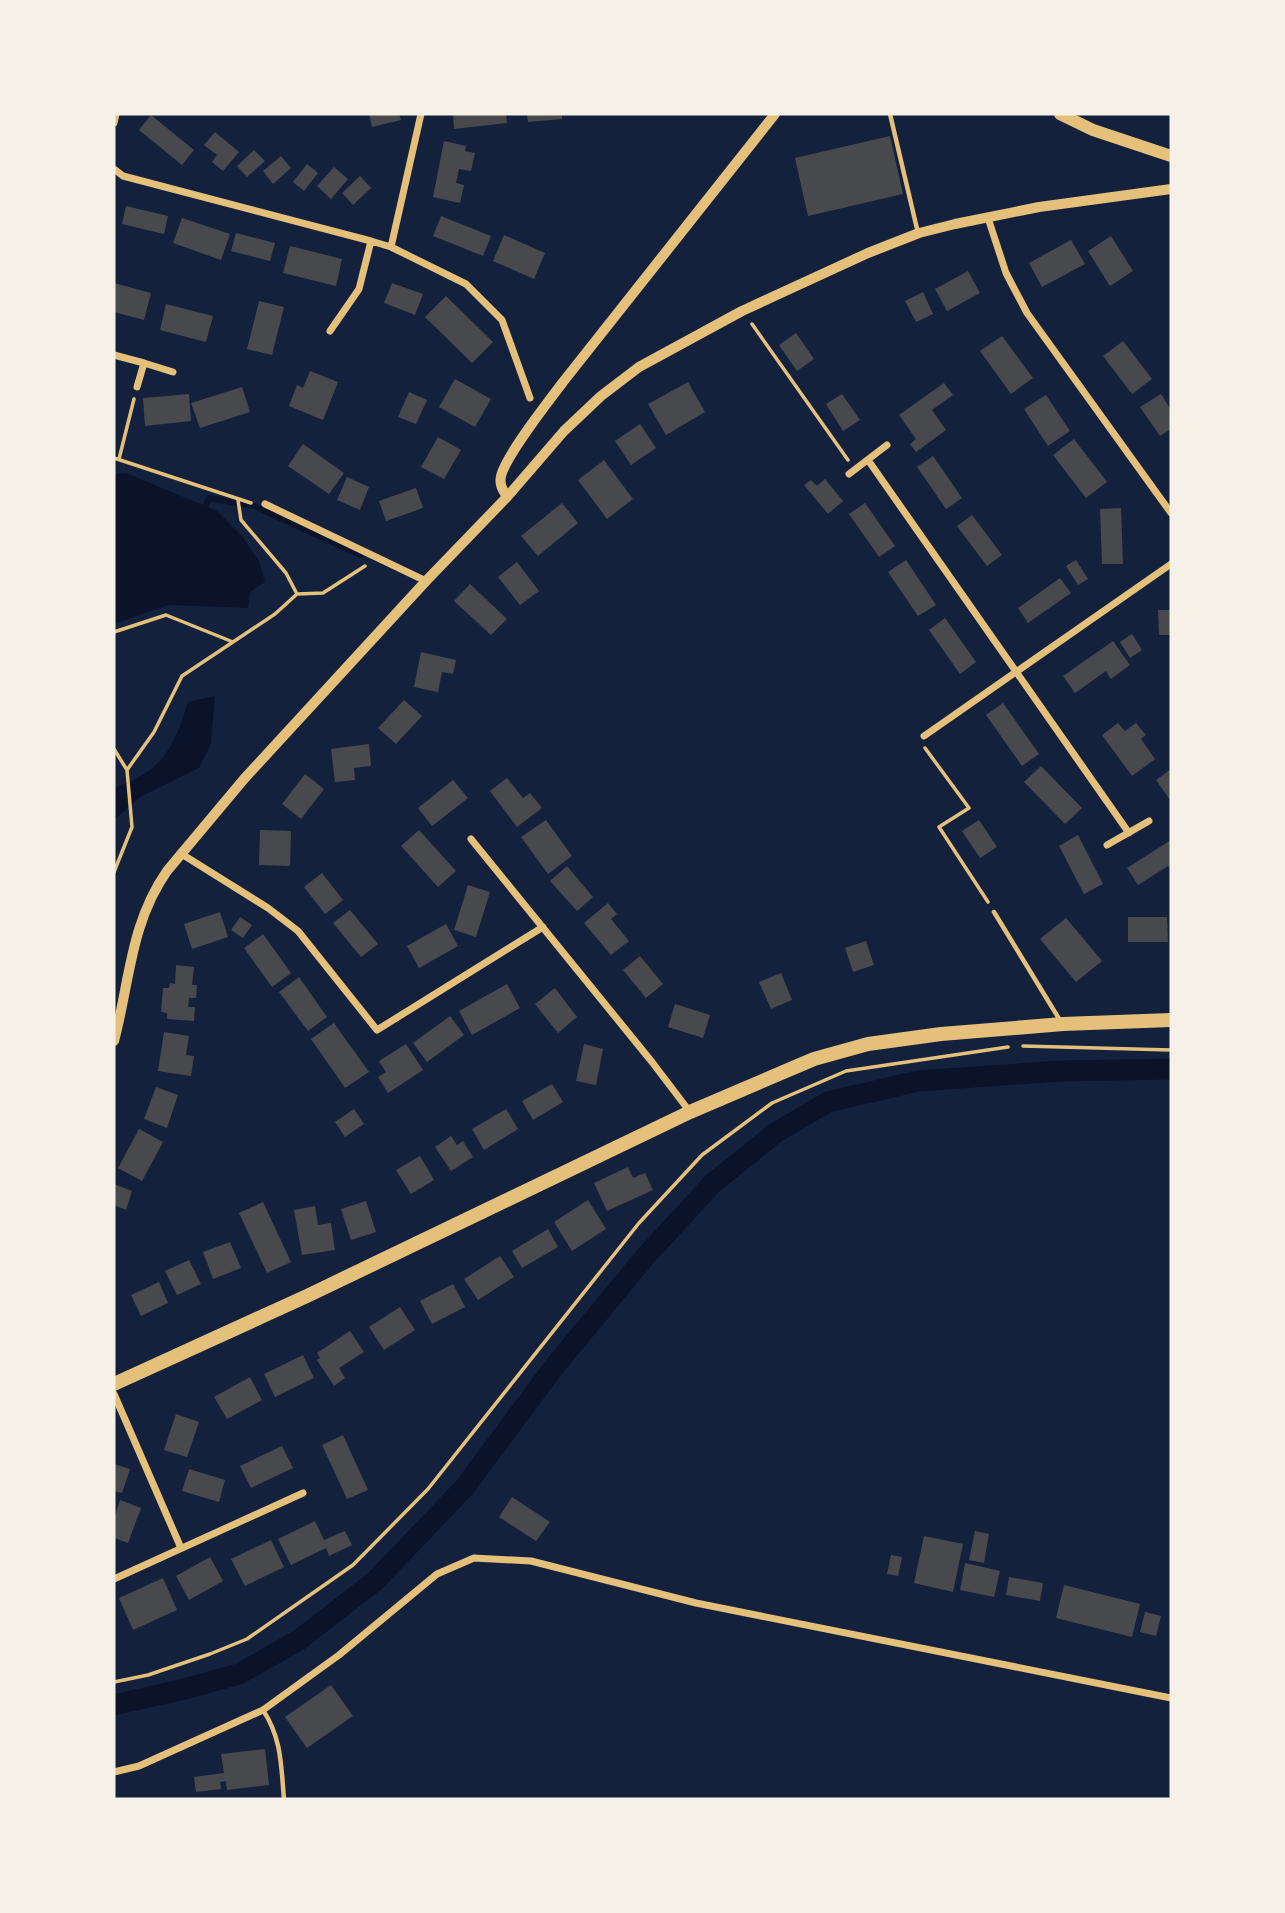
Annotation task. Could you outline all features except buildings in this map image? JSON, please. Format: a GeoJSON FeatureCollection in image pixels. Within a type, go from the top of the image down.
{"type":"FeatureCollection","features":[{"type":"Feature","properties":{"kind":"main road"},"geometry":{"type":"LineString","coordinates":[[1060,114],[1093,131],[1171,156]]}},
{"type":"Feature","properties":{"kind":"main road"},"geometry":{"type":"LineString","coordinates":[[114,1384],[307,1296],[690,1112],[814,1059],[868,1044],[1063,1024],[1171,1020]]}},
{"type":"Feature","properties":{"kind":"street"},"geometry":{"type":"LineString","coordinates":[[114,122],[116,114]]}},
{"type":"Feature","properties":{"kind":"street"},"geometry":{"type":"LineString","coordinates":[[391,247],[421,114]]}},
{"type":"Feature","properties":{"kind":"street"},"geometry":{"type":"LineString","coordinates":[[507,497],[501,487],[503,472],[537,418],[775,114]]}},
{"type":"Feature","properties":{"kind":"street"},"geometry":{"type":"LineString","coordinates":[[114,169],[123,176],[372,240],[466,285],[502,320],[530,398]]}},
{"type":"Feature","properties":{"kind":"street"},"geometry":{"type":"LineString","coordinates":[[114,1041],[119,986],[133,945],[155,887],[180,853],[244,779],[507,497],[564,431],[601,396],[639,367],[742,311],[868,253],[919,233],[955,223],[1039,207],[1171,188]]}},
{"type":"Feature","properties":{"kind":"street"},"geometry":{"type":"LineString","coordinates":[[988,218],[1006,274],[1027,313],[1171,513]]}},
{"type":"Feature","properties":{"kind":"street"},"geometry":{"type":"LineString","coordinates":[[330,331],[359,289],[372,240]]}},
{"type":"Feature","properties":{"kind":"street"},"geometry":{"type":"LineString","coordinates":[[114,355],[173,372]]}},
{"type":"Feature","properties":{"kind":"street"},"geometry":{"type":"LineString","coordinates":[[137,387],[144,363]]}},
{"type":"Feature","properties":{"kind":"street"},"geometry":{"type":"LineString","coordinates":[[852,472],[887,446]]}},
{"type":"Feature","properties":{"kind":"street"},"geometry":{"type":"LineString","coordinates":[[868,460],[1129,832]]}},
{"type":"Feature","properties":{"kind":"street"},"geometry":{"type":"LineString","coordinates":[[265,504],[426,581]]}},
{"type":"Feature","properties":{"kind":"street"},"geometry":{"type":"LineString","coordinates":[[924,736],[1171,564]]}},
{"type":"Feature","properties":{"kind":"street"},"geometry":{"type":"LineString","coordinates":[[1108,845],[1149,821]]}},
{"type":"Feature","properties":{"kind":"street"},"geometry":{"type":"LineString","coordinates":[[471,839],[690,1112]]}},
{"type":"Feature","properties":{"kind":"street"},"geometry":{"type":"LineString","coordinates":[[180,853],[268,908],[298,932],[377,1030],[543,928]]}},
{"type":"Feature","properties":{"kind":"street"},"geometry":{"type":"LineString","coordinates":[[114,1394],[181,1548]]}},
{"type":"Feature","properties":{"kind":"street"},"geometry":{"type":"LineString","coordinates":[[114,1579],[303,1493]]}},
{"type":"Feature","properties":{"kind":"street"},"geometry":{"type":"LineString","coordinates":[[114,1772],[139,1766],[263,1710],[339,1655],[437,1574],[474,1558],[531,1560],[696,1603],[1171,1698]]}},
{"type":"Feature","properties":{"kind":"lane"},"geometry":{"type":"LineString","coordinates":[[890,114],[919,233]]}},
{"type":"Feature","properties":{"kind":"lane"},"geometry":{"type":"LineString","coordinates":[[994,912],[1063,1024]]}},
{"type":"Feature","properties":{"kind":"lane"},"geometry":{"type":"LineString","coordinates":[[263,1710],[274,1727],[278,1741],[284,1799]]}},
{"type":"Feature","properties":{"kind":"path"},"geometry":{"type":"LineString","coordinates":[[742,311],[852,472]]}},
{"type":"Feature","properties":{"kind":"path"},"geometry":{"type":"LineString","coordinates":[[137,387],[116,458],[238,503],[265,504]]}},
{"type":"Feature","properties":{"kind":"path"},"geometry":{"type":"LineString","coordinates":[[238,503],[241,520],[286,573],[297,594]]}},
{"type":"Feature","properties":{"kind":"path"},"geometry":{"type":"LineString","coordinates":[[127,771],[154,732],[182,676],[275,614],[297,594],[323,593],[379,558]]}},
{"type":"Feature","properties":{"kind":"path"},"geometry":{"type":"LineString","coordinates":[[114,632],[166,615],[233,642]]}},
{"type":"Feature","properties":{"kind":"path"},"geometry":{"type":"LineString","coordinates":[[924,736],[925,750],[969,808],[939,827],[994,912]]}},
{"type":"Feature","properties":{"kind":"path"},"geometry":{"type":"LineString","coordinates":[[114,750],[127,771],[132,827],[114,872]]}},
{"type":"Feature","properties":{"kind":"path"},"geometry":{"type":"LineString","coordinates":[[114,1682],[148,1675],[247,1639],[354,1564],[428,1489],[639,1223],[702,1155],[772,1103],[846,1071],[1018,1046],[1171,1050]]}},
{"type":"Feature","properties":{"kind":"water"},"geometry":{"type":"Polygon","coordinates":[[[126,473],[217,511],[242,536],[260,563],[265,582],[250,592],[248,608],[168,605],[114,624],[114,474],[126,473]]]}},
{"type":"Feature","properties":{"kind":"water"},"geometry":{"type":"Polygon","coordinates":[[[215,696],[211,744],[199,768],[142,796],[115,819],[114,823],[114,788],[144,774],[164,756],[177,733],[188,702],[215,696]]]}},
{"type":"Feature","properties":{"kind":"waterway"},"geometry":{"type":"LineString","coordinates":[[205,507],[209,498],[254,506],[360,555]]}},
{"type":"Feature","properties":{"kind":"waterway"},"geometry":{"type":"LineString","coordinates":[[114,1705],[239,1674],[299,1640],[375,1581],[464,1488],[554,1367],[645,1257],[712,1184],[775,1133],[828,1102],[918,1081],[1061,1071],[1171,1069]]}}]}
